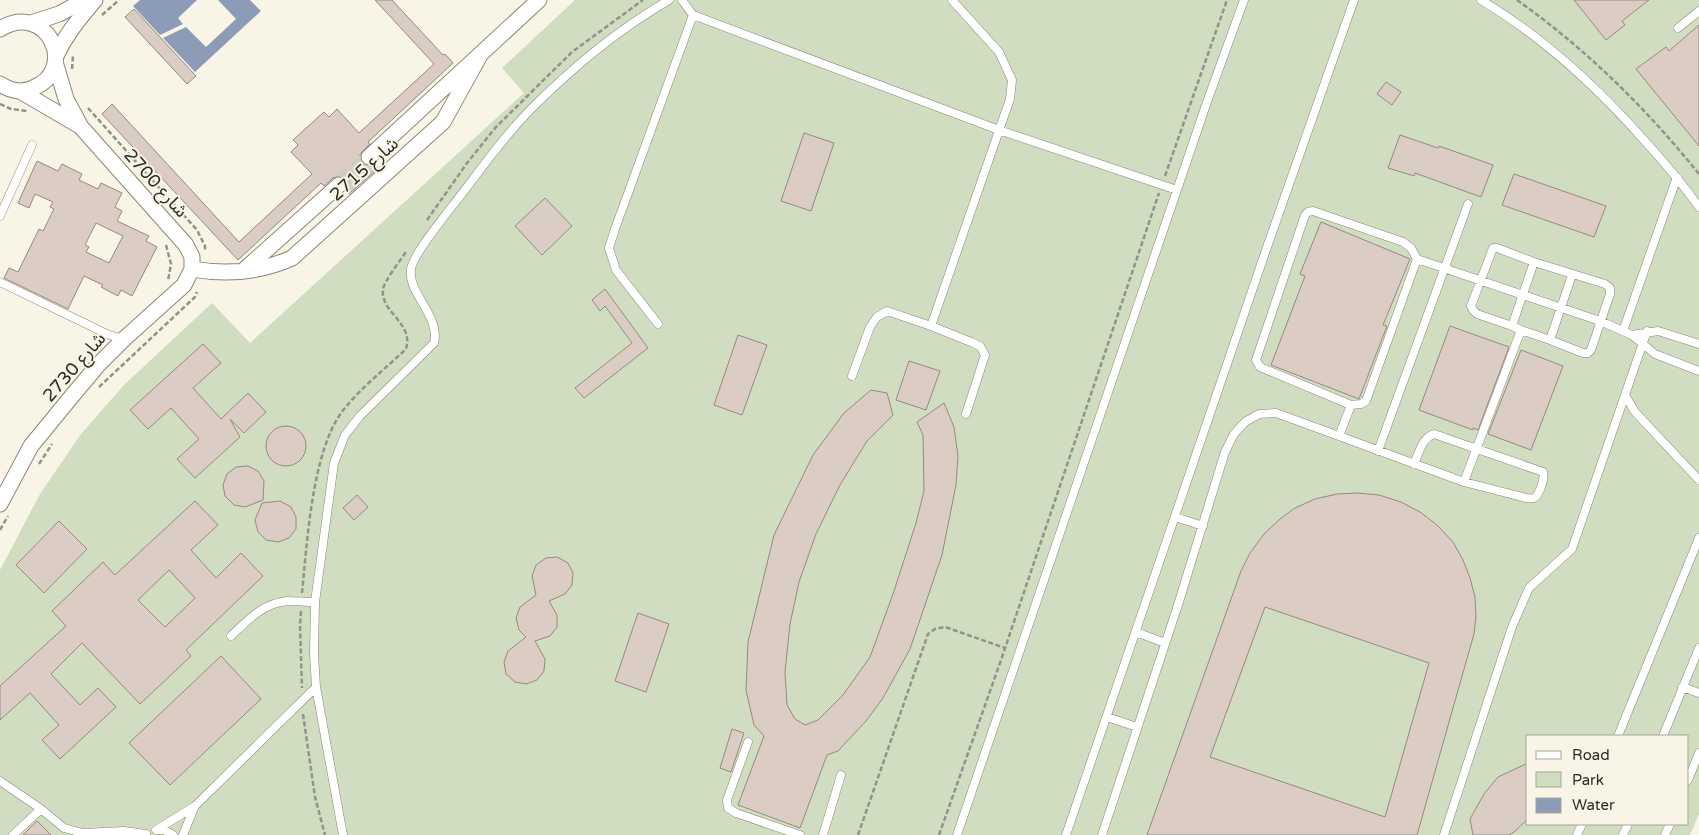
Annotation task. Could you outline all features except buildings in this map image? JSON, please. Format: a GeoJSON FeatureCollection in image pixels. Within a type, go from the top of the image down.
{"type":"FeatureCollection","features":[{"type":"Feature","properties":{"kind":"street"},"geometry":{"type":"LineString","coordinates":[[1,28],[12,22],[31,22],[59,14],[86,0]]}},
{"type":"Feature","properties":{"kind":"street"},"geometry":{"type":"LineString","coordinates":[[20,91],[30,90],[46,80],[52,72],[62,43],[79,16],[94,0]]}},
{"type":"Feature","properties":{"kind":"street","name":"شارع 2715"},"geometry":{"type":"LineString","coordinates":[[396,166],[374,153],[539,0]]}},
{"type":"Feature","properties":{"kind":"street","name":"شارع 2700"},"geometry":{"type":"LineString","coordinates":[[31,22],[46,32],[51,39],[66,99],[81,128],[186,245],[192,257],[192,269]]}},
{"type":"Feature","properties":{"kind":"street","name":"شارع 2715"},"geometry":{"type":"LineString","coordinates":[[192,269],[207,272],[242,272],[292,258],[443,122],[479,57]]}},
{"type":"Feature","properties":{"kind":"street","name":"شارع 2700"},"geometry":{"type":"LineString","coordinates":[[0,84],[10,90],[20,91],[81,128]]}},
{"type":"Feature","properties":{"kind":"street","name":"شارع 2715"},"geometry":{"type":"LineString","coordinates":[[242,272],[335,189],[347,210]]}},
{"type":"Feature","properties":{"kind":"street","name":"شارع 2730"},"geometry":{"type":"LineString","coordinates":[[4,509],[31,446],[98,366],[124,339],[184,285],[192,269]]}},
{"type":"Feature","properties":{"kind":"lane"},"geometry":{"type":"LineString","coordinates":[[342,835],[316,687],[314,654],[315,602],[334,463],[345,435],[360,416],[434,343],[435,329],[412,280],[411,268],[418,254],[442,220],[483,166],[531,109],[603,45],[636,20],[668,0]]}},
{"type":"Feature","properties":{"kind":"lane"},"geometry":{"type":"LineString","coordinates":[[682,0],[693,15],[1000,130],[1177,190]]}},
{"type":"Feature","properties":{"kind":"lane"},"geometry":{"type":"LineString","coordinates":[[931,326],[1000,130],[1010,99],[1012,80],[999,52],[952,0]]}},
{"type":"Feature","properties":{"kind":"lane"},"geometry":{"type":"LineString","coordinates":[[957,835],[1177,190],[1244,0]]}},
{"type":"Feature","properties":{"kind":"lane"},"geometry":{"type":"LineString","coordinates":[[1066,835],[1354,0]]}},
{"type":"Feature","properties":{"kind":"lane"},"geometry":{"type":"LineString","coordinates":[[1482,0],[1509,16],[1563,58],[1619,112],[1677,177],[1699,207]]}},
{"type":"Feature","properties":{"kind":"lane"},"geometry":{"type":"LineString","coordinates":[[1678,28],[1699,11]]}},
{"type":"Feature","properties":{"kind":"lane"},"geometry":{"type":"LineString","coordinates":[[658,324],[616,270],[610,248],[614,229],[693,15]]}},
{"type":"Feature","properties":{"kind":"lane"},"geometry":{"type":"LineString","coordinates":[[0,216],[32,145]]}},
{"type":"Feature","properties":{"kind":"lane"},"geometry":{"type":"LineString","coordinates":[[1623,331],[1677,177]]}},
{"type":"Feature","properties":{"kind":"lane"},"geometry":{"type":"LineString","coordinates":[[1378,451],[1468,204]]}},
{"type":"Feature","properties":{"kind":"lane"},"geometry":{"type":"LineString","coordinates":[[1417,259],[1366,401],[1361,404],[1351,405],[1260,367],[1256,360],[1305,215],[1313,211],[1403,242],[1411,248],[1417,259],[1600,321],[1632,334],[1655,354],[1699,370]]}},
{"type":"Feature","properties":{"kind":"lane"},"geometry":{"type":"LineString","coordinates":[[1493,248],[1572,275],[1605,284],[1610,288],[1610,294],[1591,350],[1588,353],[1583,353],[1477,314],[1472,310],[1471,306],[1493,248]]}},
{"type":"Feature","properties":{"kind":"lane"},"geometry":{"type":"LineString","coordinates":[[1512,326],[1534,262]]}},
{"type":"Feature","properties":{"kind":"lane"},"geometry":{"type":"LineString","coordinates":[[1550,340],[1572,275]]}},
{"type":"Feature","properties":{"kind":"lane"},"geometry":{"type":"LineString","coordinates":[[0,282],[109,335],[124,339]]}},
{"type":"Feature","properties":{"kind":"lane"},"geometry":{"type":"LineString","coordinates":[[852,376],[870,327],[877,317],[887,312],[931,326],[980,346],[985,355],[966,414]]}},
{"type":"Feature","properties":{"kind":"lane"},"geometry":{"type":"LineString","coordinates":[[1464,482],[1521,330]]}},
{"type":"Feature","properties":{"kind":"lane"},"geometry":{"type":"LineString","coordinates":[[1444,835],[1512,627],[1530,588],[1572,549],[1647,331]]}},
{"type":"Feature","properties":{"kind":"lane"},"geometry":{"type":"LineString","coordinates":[[1632,334],[1658,331],[1699,344]]}},
{"type":"Feature","properties":{"kind":"lane"},"geometry":{"type":"LineString","coordinates":[[1625,395],[1635,412],[1699,480]]}},
{"type":"Feature","properties":{"kind":"lane"},"geometry":{"type":"LineString","coordinates":[[1338,436],[1351,405]]}},
{"type":"Feature","properties":{"kind":"lane"},"geometry":{"type":"LineString","coordinates":[[1102,835],[1203,526],[1225,452],[1234,434],[1245,422],[1260,414],[1276,413],[1378,451],[1414,464],[1464,482],[1526,498],[1533,499],[1537,496],[1544,476],[1543,472],[1434,434],[1425,440],[1414,464]]}},
{"type":"Feature","properties":{"kind":"lane"},"geometry":{"type":"LineString","coordinates":[[1175,517],[1203,526]]}},
{"type":"Feature","properties":{"kind":"lane"},"geometry":{"type":"LineString","coordinates":[[1618,735],[1699,538]]}},
{"type":"Feature","properties":{"kind":"lane"},"geometry":{"type":"LineString","coordinates":[[231,636],[257,612],[269,606],[286,601],[315,602]]}},
{"type":"Feature","properties":{"kind":"lane"},"geometry":{"type":"LineString","coordinates":[[1136,632],[1165,643]]}},
{"type":"Feature","properties":{"kind":"lane"},"geometry":{"type":"LineString","coordinates":[[1663,735],[1699,648]]}},
{"type":"Feature","properties":{"kind":"lane"},"geometry":{"type":"LineString","coordinates":[[0,781],[41,809],[66,832],[105,833],[124,831],[146,834],[195,806],[316,687]]}},
{"type":"Feature","properties":{"kind":"lane"},"geometry":{"type":"LineString","coordinates":[[1682,687],[1699,693]]}},
{"type":"Feature","properties":{"kind":"lane"},"geometry":{"type":"LineString","coordinates":[[1107,717],[1137,727]]}},
{"type":"Feature","properties":{"kind":"lane"},"geometry":{"type":"LineString","coordinates":[[748,742],[727,800],[728,808],[736,813],[800,835]]}},
{"type":"Feature","properties":{"kind":"lane"},"geometry":{"type":"LineString","coordinates":[[1689,778],[1699,753]]}},
{"type":"Feature","properties":{"kind":"lane"},"geometry":{"type":"LineString","coordinates":[[823,835],[842,775]]}},
{"type":"Feature","properties":{"kind":"lane"},"geometry":{"type":"LineString","coordinates":[[183,835],[195,806]]}},
{"type":"Feature","properties":{"kind":"lane"},"geometry":{"type":"LineString","coordinates":[[12,835],[41,809]]}},
{"type":"Feature","properties":{"kind":"lane"},"geometry":{"type":"LineString","coordinates":[[156,830],[164,830],[174,835]]}},
{"type":"Feature","properties":{"kind":"path"},"geometry":{"type":"LineString","coordinates":[[99,17],[119,0]]}},
{"type":"Feature","properties":{"kind":"path"},"geometry":{"type":"LineString","coordinates":[[939,835],[1227,0]]}},
{"type":"Feature","properties":{"kind":"path"},"geometry":{"type":"LineString","coordinates":[[1517,0],[1552,25],[1614,80],[1642,107],[1699,174]]}},
{"type":"Feature","properties":{"kind":"path"},"geometry":{"type":"LineString","coordinates":[[72,55],[72,75]]}},
{"type":"Feature","properties":{"kind":"path"},"geometry":{"type":"LineString","coordinates":[[83,102],[94,117],[197,230],[205,246],[207,272],[195,296],[94,392]]}},
{"type":"Feature","properties":{"kind":"path"},"geometry":{"type":"LineString","coordinates":[[0,104],[11,109],[29,112]]}},
{"type":"Feature","properties":{"kind":"path"},"geometry":{"type":"LineString","coordinates":[[165,241],[171,264],[167,283]]}},
{"type":"Feature","properties":{"kind":"path"},"geometry":{"type":"LineString","coordinates":[[35,469],[55,440]]}},
{"type":"Feature","properties":{"kind":"path"},"geometry":{"type":"LineString","coordinates":[[0,530],[4,509]]}},
{"type":"Feature","properties":{"kind":"path"},"geometry":{"type":"LineString","coordinates":[[858,835],[928,634],[945,627],[1005,648]]}},
{"type":"Feature","properties":{"kind":"green space"},"geometry":{"type":"Polygon","coordinates":[[[575,0],[1699,0],[1699,814],[1690,835],[0,835],[0,570],[40,494],[81,434],[124,385],[212,303],[250,343],[524,93],[502,68],[575,0]]]}},
{"type":"Feature","properties":{"kind":"water"},"geometry":{"type":"Polygon","coordinates":[[[140,0],[197,0],[178,18],[183,24],[160,35],[133,6],[140,0]]]}},
{"type":"Feature","properties":{"kind":"water"},"geometry":{"type":"Polygon","coordinates":[[[218,0],[250,0],[261,11],[195,72],[163,38],[186,27],[206,47],[236,19],[218,0]]]}},
{"type":"Feature","properties":{"kind":"tunnel"},"geometry":{"type":"LineString","coordinates":[[339,185],[369,157]]}}]}
